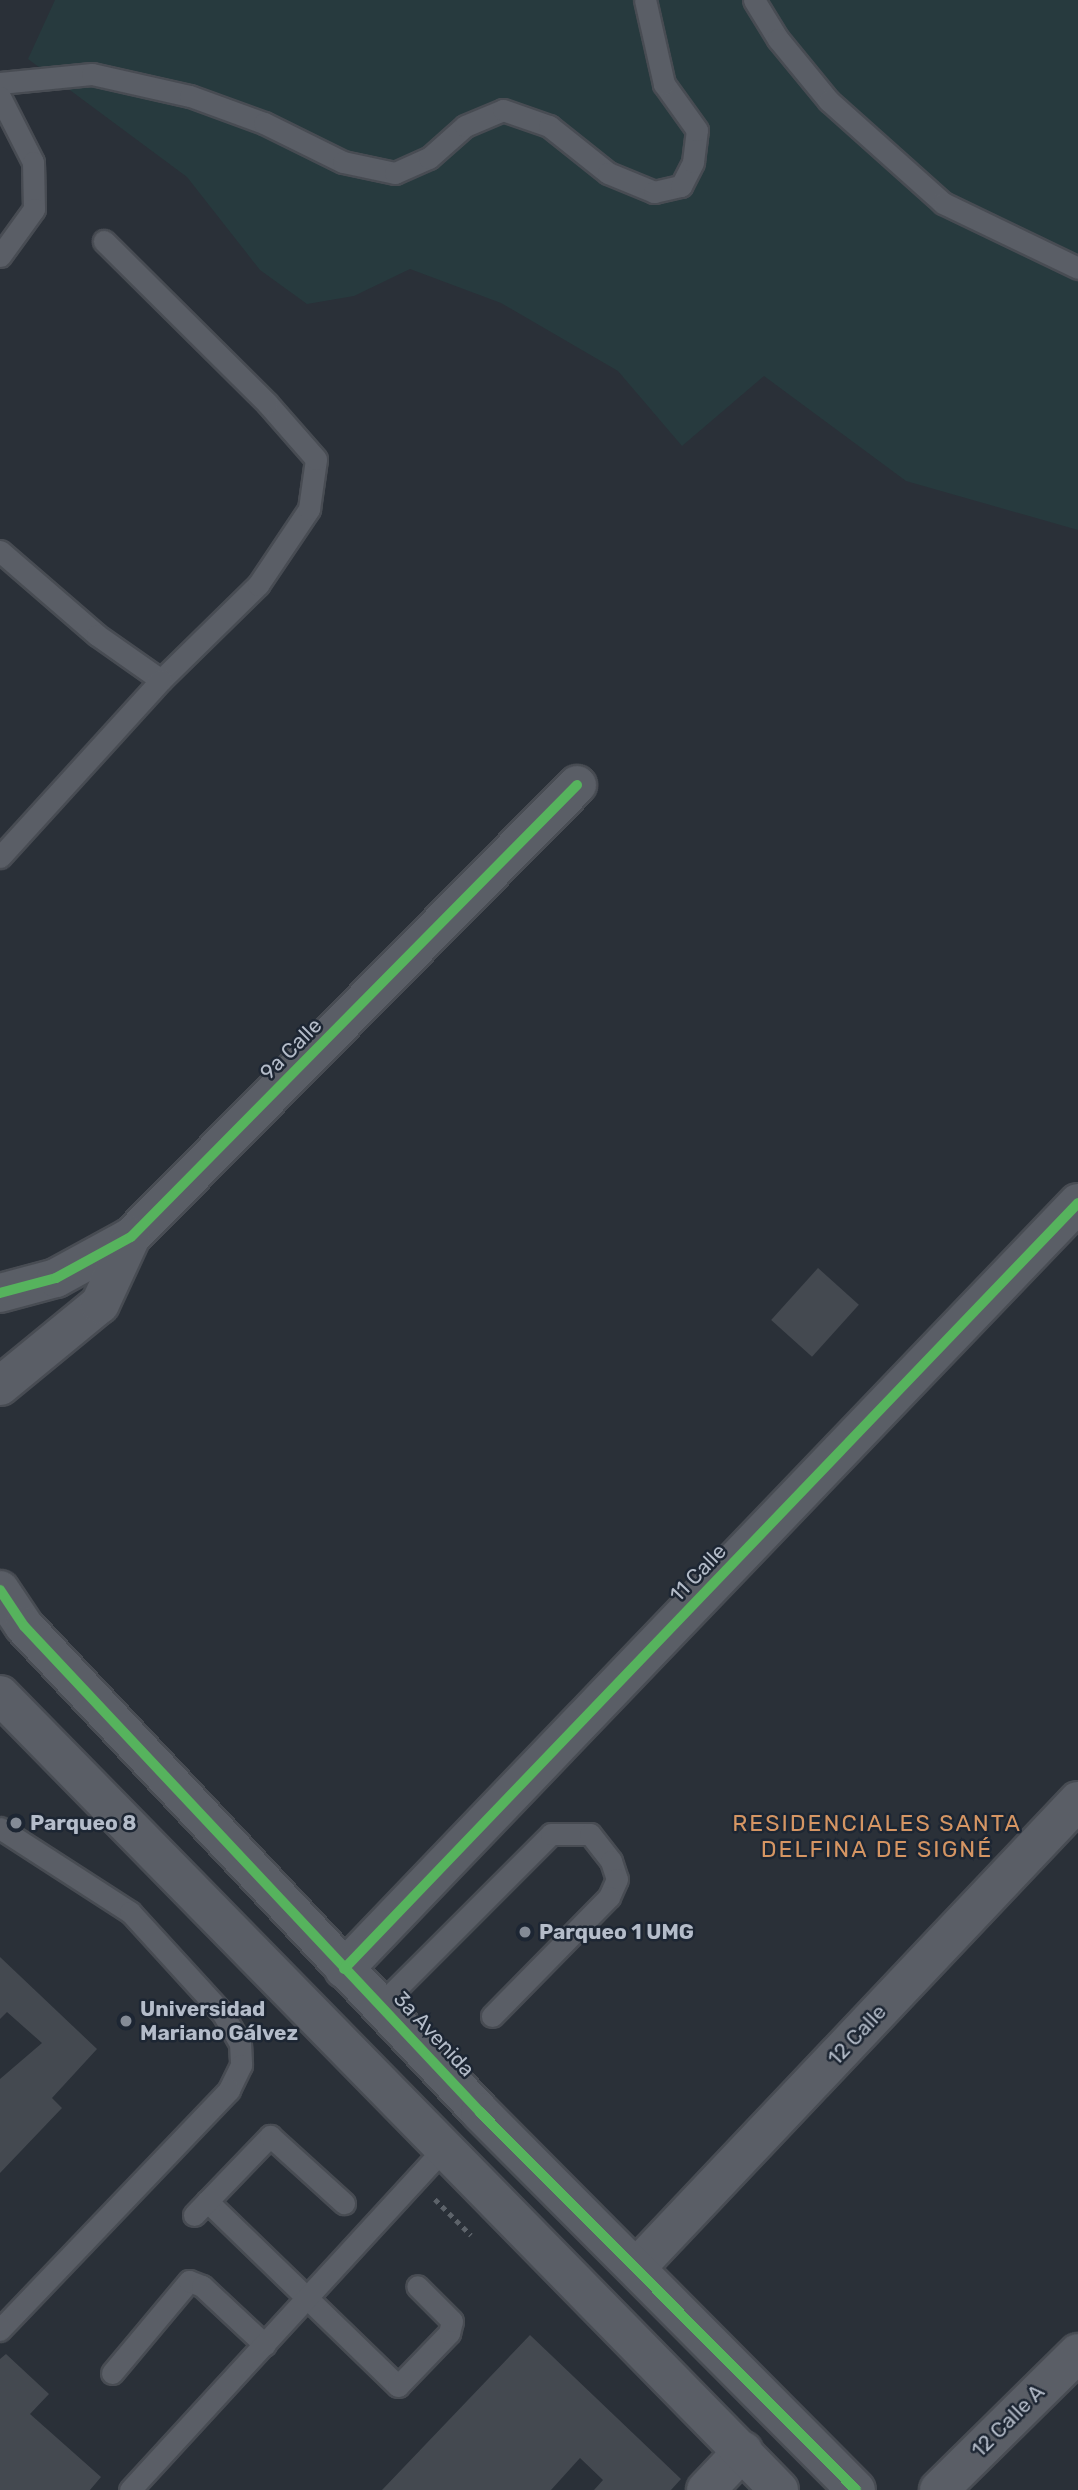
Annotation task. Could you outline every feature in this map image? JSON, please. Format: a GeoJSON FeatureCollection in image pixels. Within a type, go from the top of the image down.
{"type":"FeatureCollection","features":[{"type":"Feature","properties":{"kind":"street","name":"9a Calle"},"geometry":{"type":"LineString","coordinates":[[0,1293],[56,1278],[131,1237],[577,785]]}},
{"type":"Feature","properties":{"kind":"street","name":"11 Calle"},"geometry":{"type":"LineString","coordinates":[[344,1969],[1078,1203]]}},
{"type":"Feature","properties":{"kind":"street","name":"9a Calle"},"geometry":{"type":"LineString","coordinates":[[0,1386],[64,1339],[100,1304],[131,1237]]}},
{"type":"Feature","properties":{"kind":"street","name":"3a Avenida"},"geometry":{"type":"LineString","coordinates":[[0,1590],[24,1626],[344,1969],[856,2490]]}},
{"type":"Feature","properties":{"kind":"street"},"geometry":{"type":"LineString","coordinates":[[0,1695],[779,2490]]}},
{"type":"Feature","properties":{"kind":"street","name":"12 Calle"},"geometry":{"type":"LineString","coordinates":[[636,2268],[1078,1801]]}},
{"type":"Feature","properties":{"kind":"street","name":"12 Calle A"},"geometry":{"type":"LineString","coordinates":[[939,2490],[1078,2353]]}},
{"type":"Feature","properties":{"kind":"street"},"geometry":{"type":"LineString","coordinates":[[706,2490],[743,2451]]}},
{"type":"Feature","properties":{"kind":"lane"},"geometry":{"type":"LineString","coordinates":[[0,83],[92,74],[190,96],[264,123],[342,162],[396,173],[429,158],[465,125],[503,110],[549,126],[608,173],[654,192],[681,186],[693,162],[697,130],[664,84],[645,0]]}},
{"type":"Feature","properties":{"kind":"lane"},"geometry":{"type":"LineString","coordinates":[[754,0],[778,40],[829,101],[943,203],[1078,268]]}},
{"type":"Feature","properties":{"kind":"lane"},"geometry":{"type":"LineString","coordinates":[[0,97],[33,162],[34,209],[0,256]]}},
{"type":"Feature","properties":{"kind":"lane"},"geometry":{"type":"LineString","coordinates":[[0,857],[161,680],[258,585],[309,509],[316,459],[267,403],[104,241]]}},
{"type":"Feature","properties":{"kind":"lane"},"geometry":{"type":"LineString","coordinates":[[0,551],[97,635],[161,680]]}},
{"type":"Feature","properties":{"kind":"lane"},"geometry":{"type":"LineString","coordinates":[[0,1828],[130,1912],[223,2014],[240,2043],[241,2065],[229,2090],[0,2330]]}},
{"type":"Feature","properties":{"kind":"lane"},"geometry":{"type":"LineString","coordinates":[[380,2004],[551,1834],[572,1830],[590,1834],[611,1861],[617,1879],[609,1897],[492,2016]]}},
{"type":"Feature","properties":{"kind":"lane"},"geometry":{"type":"LineString","coordinates":[[344,2203],[270,2136],[201,2208],[308,2295],[398,2386],[449,2333],[452,2320],[418,2286]]}},
{"type":"Feature","properties":{"kind":"lane"},"geometry":{"type":"LineString","coordinates":[[130,2490],[445,2148]]}},
{"type":"Feature","properties":{"kind":"lane"},"geometry":{"type":"LineString","coordinates":[[112,2373],[189,2281],[202,2286],[265,2344]]}},
{"type":"Feature","properties":{"kind":"green space"},"geometry":{"type":"Polygon","coordinates":[[[55,0],[1078,0],[1078,530],[906,481],[764,376],[682,446],[618,371],[501,303],[410,269],[354,296],[307,304],[260,270],[187,177],[28,59],[55,0]]]}},
{"type":"Feature","properties":{"kind":"building"},"geometry":{"type":"Polygon","coordinates":[[[818,1268],[859,1305],[812,1357],[771,1320],[818,1268]]]}},
{"type":"Feature","properties":{"kind":"building"},"geometry":{"type":"Polygon","coordinates":[[[0,1957],[97,2049],[52,2098],[62,2108],[0,2173],[0,2079],[42,2043],[7,2012],[0,2019],[0,1957]]]}},
{"type":"Feature","properties":{"kind":"building"},"geometry":{"type":"Polygon","coordinates":[[[530,2335],[681,2479],[671,2490],[594,2490],[603,2480],[580,2458],[551,2490],[382,2490],[530,2335]]]}},
{"type":"Feature","properties":{"kind":"building"},"geometry":{"type":"Polygon","coordinates":[[[6,2354],[49,2394],[30,2414],[101,2477],[90,2490],[0,2490],[0,2359],[6,2354]]]}},
{"type":"Feature","properties":{"kind":"cycle path"},"geometry":{"type":"LineString","coordinates":[[0,1293],[56,1278],[131,1237],[577,785]]}},
{"type":"Feature","properties":{"kind":"cycle path"},"geometry":{"type":"LineString","coordinates":[[344,1969],[1078,1203]]}},
{"type":"Feature","properties":{"kind":"cycle path"},"geometry":{"type":"LineString","coordinates":[[0,1590],[24,1626],[480,2112],[856,2490]]}},
{"type":"Feature","properties":{"kind":"place","name":"Parqueo 8"},"geometry":{"type":"Point","coordinates":[16,1823]}},
{"type":"Feature","properties":{"kind":"place","name":"Parqueo 1 UMG"},"geometry":{"type":"Point","coordinates":[525,1932]}},
{"type":"Feature","properties":{"kind":"place","name":"Universidad Mariano Gálvez"},"geometry":{"type":"Point","coordinates":[126,2021]}},
{"type":"Feature","properties":{"kind":"district","name":"RESIDENCIALES SANTA DELFINA DE SIGNÉ"},"geometry":{"type":"Point","coordinates":[877,1836]}}]}
